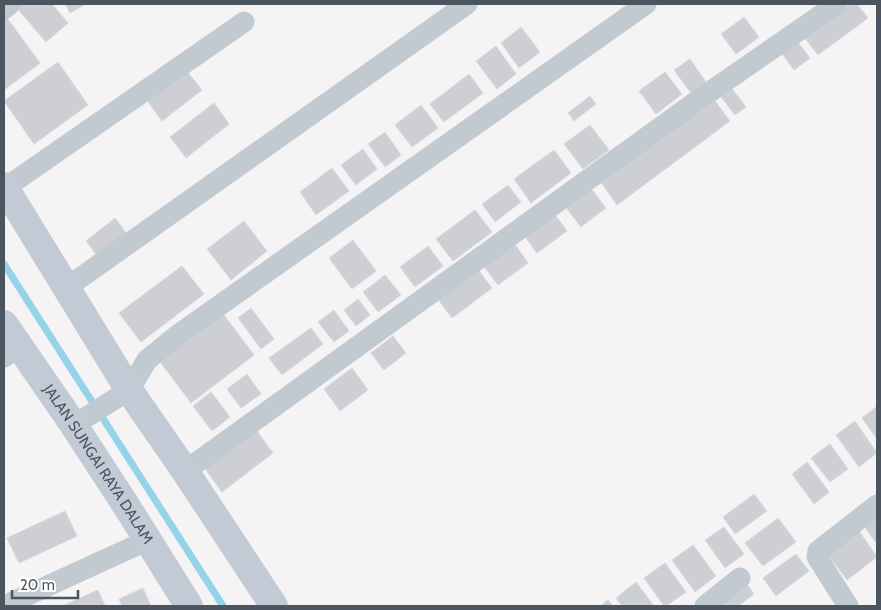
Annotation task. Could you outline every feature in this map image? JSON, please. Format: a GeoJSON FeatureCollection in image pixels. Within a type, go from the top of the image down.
{"type":"FeatureCollection","features":[{"type":"Feature","properties":{"kind":"street"},"geometry":{"type":"LineString","coordinates":[[4,9],[10,4]]}},
{"type":"Feature","properties":{"kind":"street"},"geometry":{"type":"LineString","coordinates":[[66,288],[467,4]]}},
{"type":"Feature","properties":{"kind":"street"},"geometry":{"type":"LineString","coordinates":[[79,421],[124,394],[147,360],[179,334],[646,4]]}},
{"type":"Feature","properties":{"kind":"street"},"geometry":{"type":"LineString","coordinates":[[185,471],[693,104],[837,4]]}},
{"type":"Feature","properties":{"kind":"street"},"geometry":{"type":"LineString","coordinates":[[244,22],[5,187],[66,288],[124,394],[185,471],[274,606]]}},
{"type":"Feature","properties":{"kind":"street","name":"JALAN SUNGAI RAYA DALAM"},"geometry":{"type":"LineString","coordinates":[[4,324],[12,352],[79,421],[148,540],[189,606]]}},
{"type":"Feature","properties":{"kind":"street"},"geometry":{"type":"LineString","coordinates":[[848,606],[817,558],[818,551],[877,505]]}},
{"type":"Feature","properties":{"kind":"street"},"geometry":{"type":"LineString","coordinates":[[4,606],[148,540]]}},
{"type":"Feature","properties":{"kind":"street"},"geometry":{"type":"LineString","coordinates":[[705,606],[740,578]]}},
{"type":"Feature","properties":{"kind":"building"},"geometry":{"type":"Polygon","coordinates":[[[22,4],[52,4],[68,23],[46,42],[17,8],[22,4]]]}},
{"type":"Feature","properties":{"kind":"building"},"geometry":{"type":"Polygon","coordinates":[[[65,4],[86,4],[70,13],[65,4]]]}},
{"type":"Feature","properties":{"kind":"building"},"geometry":{"type":"Polygon","coordinates":[[[851,4],[857,4],[868,18],[818,55],[805,38],[851,4]]]}},
{"type":"Feature","properties":{"kind":"building"},"geometry":{"type":"Polygon","coordinates":[[[744,17],[759,37],[736,54],[721,34],[744,17]]]}},
{"type":"Feature","properties":{"kind":"building"},"geometry":{"type":"Polygon","coordinates":[[[7,18],[40,63],[4,90],[4,21],[7,18]]]}},
{"type":"Feature","properties":{"kind":"building"},"geometry":{"type":"Polygon","coordinates":[[[521,27],[540,52],[519,68],[501,43],[521,27]]]}},
{"type":"Feature","properties":{"kind":"building"},"geometry":{"type":"Polygon","coordinates":[[[794,37],[810,58],[794,70],[778,48],[794,37]]]}},
{"type":"Feature","properties":{"kind":"building"},"geometry":{"type":"Polygon","coordinates":[[[496,46],[516,74],[497,89],[476,61],[496,46]]]}},
{"type":"Feature","properties":{"kind":"building"},"geometry":{"type":"Polygon","coordinates":[[[690,59],[706,82],[691,93],[674,70],[690,59]]]}},
{"type":"Feature","properties":{"kind":"building"},"geometry":{"type":"Polygon","coordinates":[[[58,62],[88,105],[34,144],[4,101],[58,62]]]}},
{"type":"Feature","properties":{"kind":"building"},"geometry":{"type":"Polygon","coordinates":[[[185,69],[202,90],[162,121],[146,99],[185,69]]]}},
{"type":"Feature","properties":{"kind":"building"},"geometry":{"type":"Polygon","coordinates":[[[665,72],[682,94],[656,114],[639,91],[665,72]]]}},
{"type":"Feature","properties":{"kind":"building"},"geometry":{"type":"Polygon","coordinates":[[[469,74],[483,93],[444,122],[430,104],[469,74]]]}},
{"type":"Feature","properties":{"kind":"building"},"geometry":{"type":"Polygon","coordinates":[[[729,85],[746,107],[735,115],[718,93],[729,85]]]}},
{"type":"Feature","properties":{"kind":"building"},"geometry":{"type":"Polygon","coordinates":[[[590,96],[596,104],[574,121],[568,113],[590,96]]]}},
{"type":"Feature","properties":{"kind":"building"},"geometry":{"type":"Polygon","coordinates":[[[712,97],[730,121],[617,205],[600,181],[712,97]]]}},
{"type":"Feature","properties":{"kind":"building"},"geometry":{"type":"Polygon","coordinates":[[[214,103],[229,124],[186,158],[170,137],[214,103]]]}},
{"type":"Feature","properties":{"kind":"building"},"geometry":{"type":"Polygon","coordinates":[[[421,105],[438,128],[412,147],[395,125],[421,105]]]}},
{"type":"Feature","properties":{"kind":"building"},"geometry":{"type":"Polygon","coordinates":[[[590,125],[609,150],[583,169],[564,144],[590,125]]]}},
{"type":"Feature","properties":{"kind":"building"},"geometry":{"type":"Polygon","coordinates":[[[385,132],[401,155],[385,167],[368,144],[385,132]]]}},
{"type":"Feature","properties":{"kind":"building"},"geometry":{"type":"Polygon","coordinates":[[[363,149],[377,169],[356,185],[341,165],[363,149]]]}},
{"type":"Feature","properties":{"kind":"building"},"geometry":{"type":"Polygon","coordinates":[[[554,150],[571,173],[531,203],[514,179],[554,150]]]}},
{"type":"Feature","properties":{"kind":"building"},"geometry":{"type":"Polygon","coordinates":[[[332,168],[349,191],[316,215],[300,192],[332,168]]]}},
{"type":"Feature","properties":{"kind":"building"},"geometry":{"type":"Polygon","coordinates":[[[508,185],[521,202],[495,222],[482,204],[508,185]]]}},
{"type":"Feature","properties":{"kind":"building"},"geometry":{"type":"Polygon","coordinates":[[[589,186],[606,208],[581,227],[564,205],[589,186]]]}},
{"type":"Feature","properties":{"kind":"building"},"geometry":{"type":"Polygon","coordinates":[[[475,210],[492,232],[453,261],[436,239],[475,210]]]}},
{"type":"Feature","properties":{"kind":"building"},"geometry":{"type":"Polygon","coordinates":[[[553,212],[567,231],[537,253],[523,234],[553,212]]]}},
{"type":"Feature","properties":{"kind":"building"},"geometry":{"type":"Polygon","coordinates":[[[115,218],[127,234],[98,257],[86,241],[115,218]]]}},
{"type":"Feature","properties":{"kind":"building"},"geometry":{"type":"Polygon","coordinates":[[[244,221],[267,251],[231,280],[207,249],[244,221]]]}},
{"type":"Feature","properties":{"kind":"building"},"geometry":{"type":"Polygon","coordinates":[[[353,240],[376,271],[352,289],[329,258],[353,240]]]}},
{"type":"Feature","properties":{"kind":"building"},"geometry":{"type":"Polygon","coordinates":[[[512,240],[528,263],[498,285],[481,263],[512,240]]]}},
{"type":"Feature","properties":{"kind":"building"},"geometry":{"type":"Polygon","coordinates":[[[428,246],[443,266],[415,287],[400,267],[428,246]]]}},
{"type":"Feature","properties":{"kind":"building"},"geometry":{"type":"Polygon","coordinates":[[[182,266],[204,294],[141,342],[119,313],[182,266]]]}},
{"type":"Feature","properties":{"kind":"building"},"geometry":{"type":"Polygon","coordinates":[[[477,268],[492,288],[452,318],[437,298],[477,268]]]}},
{"type":"Feature","properties":{"kind":"building"},"geometry":{"type":"Polygon","coordinates":[[[385,275],[401,295],[378,312],[363,292],[385,275]]]}},
{"type":"Feature","properties":{"kind":"building"},"geometry":{"type":"Polygon","coordinates":[[[358,299],[370,315],[356,326],[344,310],[358,299]]]}},
{"type":"Feature","properties":{"kind":"building"},"geometry":{"type":"Polygon","coordinates":[[[251,308],[274,339],[261,349],[238,318],[251,308]]]}},
{"type":"Feature","properties":{"kind":"building"},"geometry":{"type":"Polygon","coordinates":[[[334,310],[349,331],[334,342],[318,322],[334,310]]]}},
{"type":"Feature","properties":{"kind":"building"},"geometry":{"type":"Polygon","coordinates":[[[221,311],[254,355],[191,403],[158,359],[221,311]]]}},
{"type":"Feature","properties":{"kind":"building"},"geometry":{"type":"Polygon","coordinates":[[[311,328],[323,344],[282,375],[269,358],[311,328]]]}},
{"type":"Feature","properties":{"kind":"building"},"geometry":{"type":"Polygon","coordinates":[[[393,336],[406,353],[384,370],[371,353],[393,336]]]}},
{"type":"Feature","properties":{"kind":"building"},"geometry":{"type":"Polygon","coordinates":[[[352,368],[368,390],[340,411],[324,389],[352,368]]]}},
{"type":"Feature","properties":{"kind":"building"},"geometry":{"type":"Polygon","coordinates":[[[247,374],[261,394],[241,408],[227,389],[247,374]]]}},
{"type":"Feature","properties":{"kind":"building"},"geometry":{"type":"Polygon","coordinates":[[[211,392],[230,417],[212,431],[193,406],[211,392]]]}},
{"type":"Feature","properties":{"kind":"building"},"geometry":{"type":"Polygon","coordinates":[[[877,406],[877,439],[862,418],[877,406]]]}},
{"type":"Feature","properties":{"kind":"building"},"geometry":{"type":"Polygon","coordinates":[[[855,421],[877,453],[859,467],[836,435],[855,421]]]}},
{"type":"Feature","properties":{"kind":"building"},"geometry":{"type":"Polygon","coordinates":[[[254,427],[273,453],[222,492],[203,466],[254,427]]]}},
{"type":"Feature","properties":{"kind":"building"},"geometry":{"type":"Polygon","coordinates":[[[830,444],[848,469],[830,482],[811,458],[830,444]]]}},
{"type":"Feature","properties":{"kind":"building"},"geometry":{"type":"Polygon","coordinates":[[[807,462],[829,492],[814,504],[792,474],[807,462]]]}},
{"type":"Feature","properties":{"kind":"building"},"geometry":{"type":"Polygon","coordinates":[[[754,494],[767,511],[735,534],[723,517],[754,494]]]}},
{"type":"Feature","properties":{"kind":"building"},"geometry":{"type":"Polygon","coordinates":[[[65,511],[77,536],[19,563],[7,538],[65,511]]]}},
{"type":"Feature","properties":{"kind":"building"},"geometry":{"type":"Polygon","coordinates":[[[877,515],[877,544],[863,525],[877,515]]]}},
{"type":"Feature","properties":{"kind":"building"},"geometry":{"type":"Polygon","coordinates":[[[778,518],[796,542],[763,566],[745,543],[778,518]]]}},
{"type":"Feature","properties":{"kind":"building"},"geometry":{"type":"Polygon","coordinates":[[[724,527],[744,554],[725,568],[705,540],[724,527]]]}},
{"type":"Feature","properties":{"kind":"building"},"geometry":{"type":"Polygon","coordinates":[[[857,528],[877,557],[847,580],[825,551],[857,528]]]}},
{"type":"Feature","properties":{"kind":"building"},"geometry":{"type":"Polygon","coordinates":[[[693,545],[716,576],[695,592],[672,560],[693,545]]]}},
{"type":"Feature","properties":{"kind":"building"},"geometry":{"type":"Polygon","coordinates":[[[796,554],[809,571],[776,596],[763,578],[796,554]]]}},
{"type":"Feature","properties":{"kind":"building"},"geometry":{"type":"Polygon","coordinates":[[[665,563],[686,592],[664,606],[644,578],[665,563]]]}},
{"type":"Feature","properties":{"kind":"building"},"geometry":{"type":"Polygon","coordinates":[[[745,581],[754,594],[738,606],[719,606],[745,581]]]}},
{"type":"Feature","properties":{"kind":"building"},"geometry":{"type":"Polygon","coordinates":[[[636,582],[654,606],[622,606],[616,598],[636,582]]]}},
{"type":"Feature","properties":{"kind":"building"},"geometry":{"type":"Polygon","coordinates":[[[143,588],[151,606],[122,606],[119,599],[143,588]]]}},
{"type":"Feature","properties":{"kind":"building"},"geometry":{"type":"Polygon","coordinates":[[[98,590],[105,606],[63,606],[98,590]]]}},
{"type":"Feature","properties":{"kind":"building"},"geometry":{"type":"Polygon","coordinates":[[[608,600],[613,606],[600,606],[608,600]]]}},
{"type":"Feature","properties":{"kind":"waterway"},"geometry":{"type":"LineString","coordinates":[[4,264],[223,606]]}}]}
